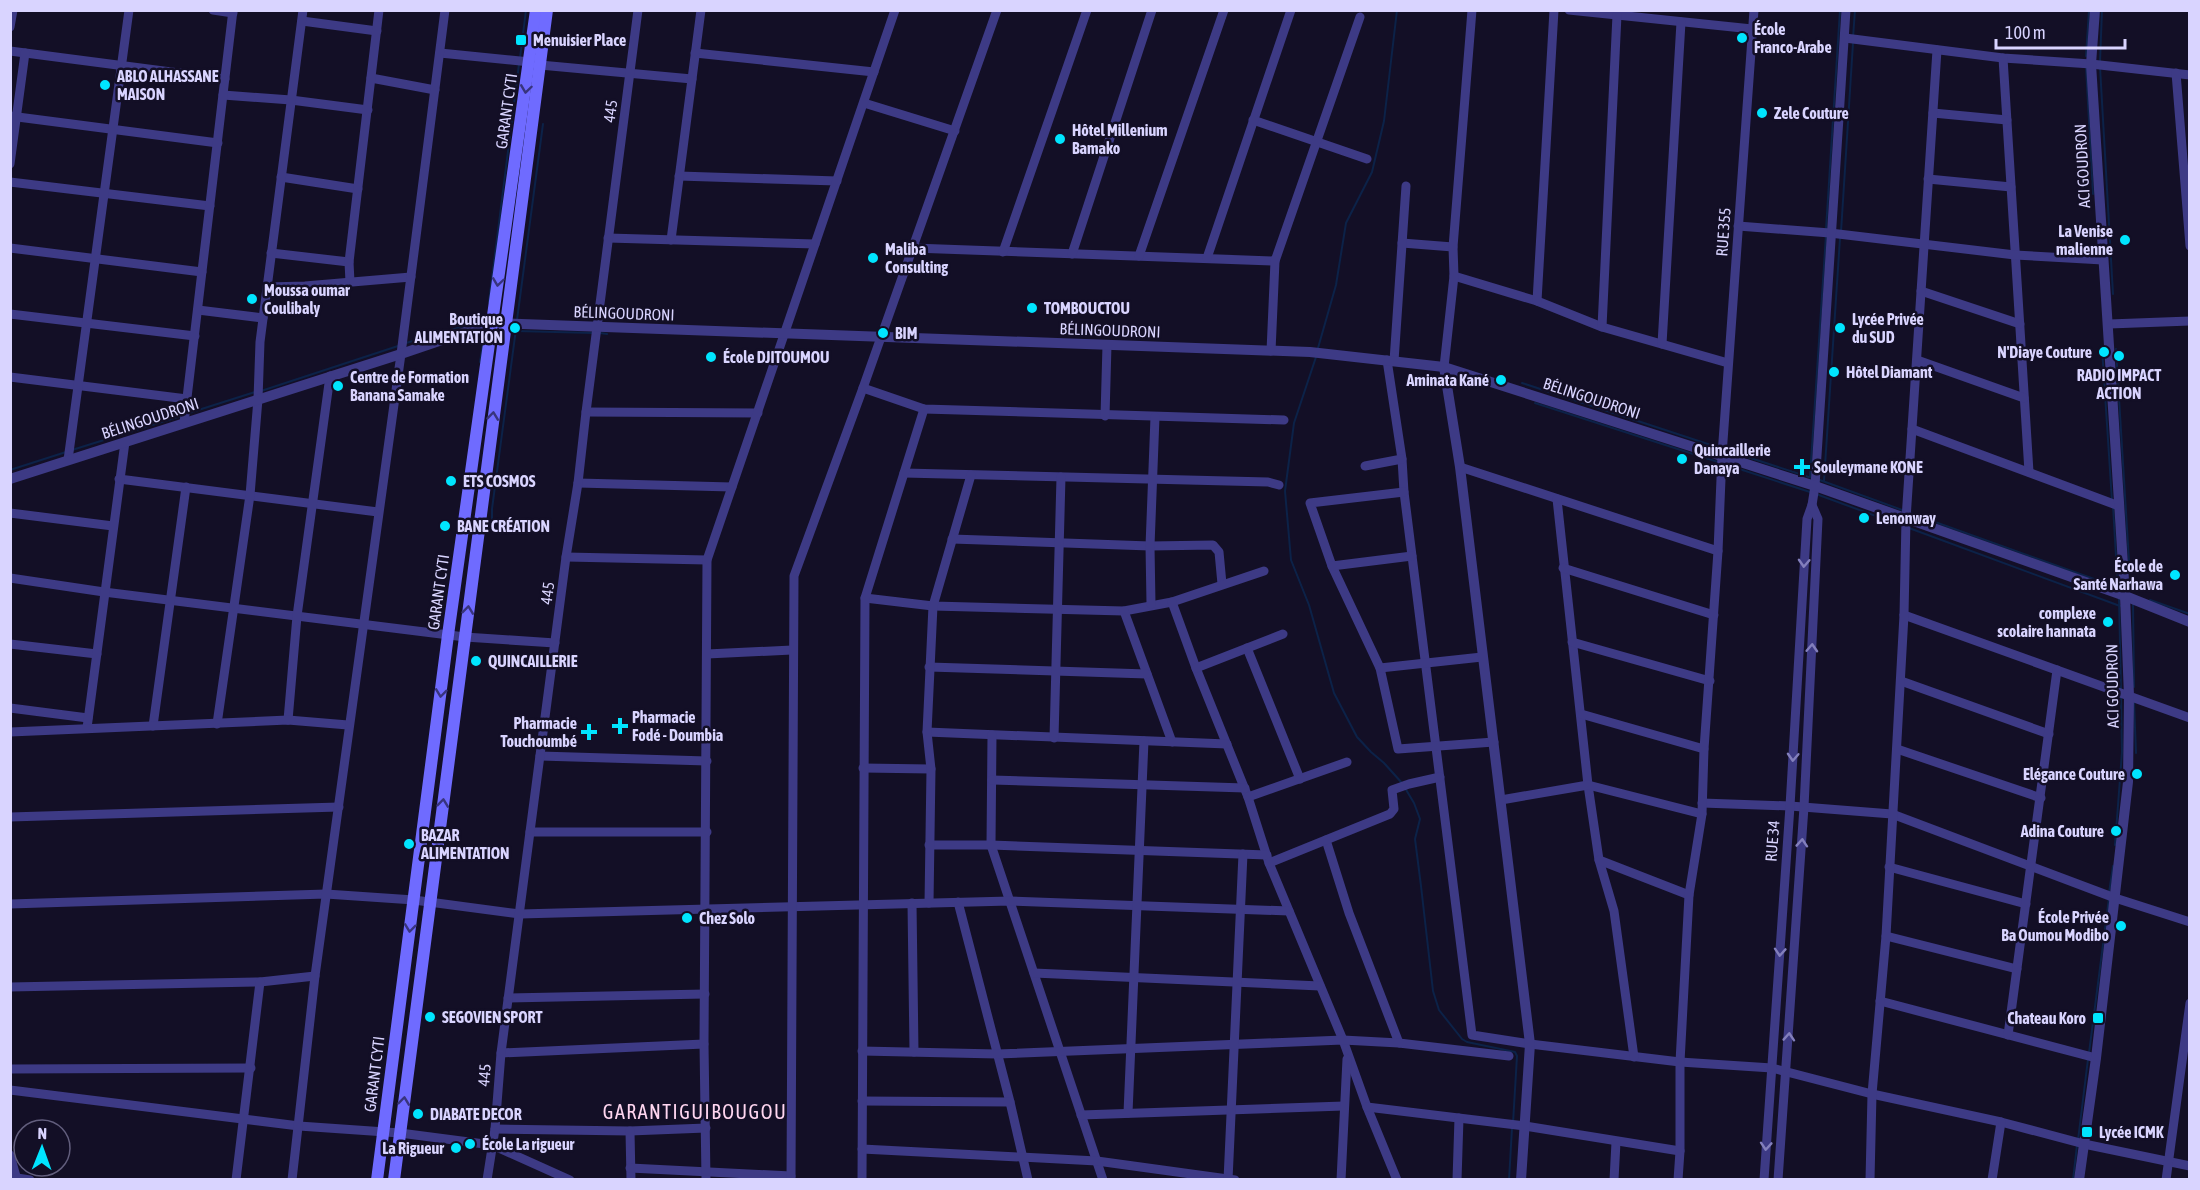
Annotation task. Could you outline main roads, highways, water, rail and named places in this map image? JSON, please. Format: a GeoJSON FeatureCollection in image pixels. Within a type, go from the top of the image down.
{"type":"FeatureCollection","features":[{"type":"Feature","properties":{"kind":"main road","name":"GARANT CYTI"},"geometry":{"type":"LineString","coordinates":[[535,64],[536,10]]}},
{"type":"Feature","properties":{"kind":"main road","name":"GARANT CYTI"},"geometry":{"type":"LineString","coordinates":[[377,1179],[448,635],[499,323],[535,64],[547,10]]}},
{"type":"Feature","properties":{"kind":"main road","name":"GARANT CYTI"},"geometry":{"type":"LineString","coordinates":[[394,1179],[465,637],[499,323]]}},
{"type":"Feature","properties":{"kind":"waterway"},"geometry":{"type":"LineString","coordinates":[[520,58],[526,10]]}},
{"type":"Feature","properties":{"kind":"waterway"},"geometry":{"type":"LineString","coordinates":[[1318,348],[1336,285],[1346,223],[1372,172],[1384,121],[1397,10]]}},
{"type":"Feature","properties":{"kind":"waterway"},"geometry":{"type":"LineString","coordinates":[[1826,229],[1840,10]]}},
{"type":"Feature","properties":{"kind":"waterway"},"geometry":{"type":"LineString","coordinates":[[1853,38],[1855,10]]}},
{"type":"Feature","properties":{"kind":"waterway"},"geometry":{"type":"LineString","coordinates":[[2086,56],[2089,10]]}},
{"type":"Feature","properties":{"kind":"waterway"},"geometry":{"type":"LineString","coordinates":[[2100,62],[2102,10]]}},
{"type":"Feature","properties":{"kind":"waterway"},"geometry":{"type":"LineString","coordinates":[[1841,232],[1853,43]]}},
{"type":"Feature","properties":{"kind":"waterway"},"geometry":{"type":"LineString","coordinates":[[489,302],[519,64]]}},
{"type":"Feature","properties":{"kind":"waterway"},"geometry":{"type":"LineString","coordinates":[[2086,67],[2093,194]]}},
{"type":"Feature","properties":{"kind":"waterway"},"geometry":{"type":"LineString","coordinates":[[2100,67],[2113,294]]}},
{"type":"Feature","properties":{"kind":"waterway"},"geometry":{"type":"LineString","coordinates":[[517,320],[543,124]]}},
{"type":"Feature","properties":{"kind":"waterway"},"geometry":{"type":"LineString","coordinates":[[1810,477],[1826,235]]}},
{"type":"Feature","properties":{"kind":"waterway"},"geometry":{"type":"LineString","coordinates":[[1824,481],[1840,238]]}},
{"type":"Feature","properties":{"kind":"waterway"},"geometry":{"type":"LineString","coordinates":[[406,343],[478,322]]}},
{"type":"Feature","properties":{"kind":"waterway"},"geometry":{"type":"LineString","coordinates":[[492,529],[492,509],[516,329]]}},
{"type":"Feature","properties":{"kind":"waterway"},"geometry":{"type":"LineString","coordinates":[[516,331],[594,333]]}},
{"type":"Feature","properties":{"kind":"waterway"},"geometry":{"type":"LineString","coordinates":[[480,362],[485,332]]}},
{"type":"Feature","properties":{"kind":"waterway"},"geometry":{"type":"LineString","coordinates":[[600,333],[607,334]]}},
{"type":"Feature","properties":{"kind":"waterway"},"geometry":{"type":"LineString","coordinates":[[261,391],[398,346]]}},
{"type":"Feature","properties":{"kind":"waterway"},"geometry":{"type":"LineString","coordinates":[[2102,348],[2112,501]]}},
{"type":"Feature","properties":{"kind":"waterway"},"geometry":{"type":"LineString","coordinates":[[2116,349],[2129,561]]}},
{"type":"Feature","properties":{"kind":"waterway"},"geometry":{"type":"LineString","coordinates":[[1316,357],[1294,423],[1285,491],[1291,560],[1309,605],[1334,693],[1357,737],[1402,783]]}},
{"type":"Feature","properties":{"kind":"waterway"},"geometry":{"type":"LineString","coordinates":[[1522,383],[1720,448]]}},
{"type":"Feature","properties":{"kind":"waterway"},"geometry":{"type":"LineString","coordinates":[[189,413],[255,392]]}},
{"type":"Feature","properties":{"kind":"waterway"},"geometry":{"type":"LineString","coordinates":[[1535,403],[1718,462]]}},
{"type":"Feature","properties":{"kind":"waterway"},"geometry":{"type":"LineString","coordinates":[[72,450],[181,416]]}},
{"type":"Feature","properties":{"kind":"waterway"},"geometry":{"type":"LineString","coordinates":[[1726,450],[1812,478]]}},
{"type":"Feature","properties":{"kind":"waterway"},"geometry":{"type":"LineString","coordinates":[[10,470],[66,452]]}},
{"type":"Feature","properties":{"kind":"waterway"},"geometry":{"type":"LineString","coordinates":[[1724,464],[1810,492]]}},
{"type":"Feature","properties":{"kind":"waterway"},"geometry":{"type":"LineString","coordinates":[[1817,479],[1905,511]]}},
{"type":"Feature","properties":{"kind":"waterway"},"geometry":{"type":"LineString","coordinates":[[1816,494],[1903,526]]}},
{"type":"Feature","properties":{"kind":"waterway"},"geometry":{"type":"LineString","coordinates":[[2113,506],[2118,590]]}},
{"type":"Feature","properties":{"kind":"waterway"},"geometry":{"type":"LineString","coordinates":[[1910,513],[2108,584]]}},
{"type":"Feature","properties":{"kind":"waterway"},"geometry":{"type":"LineString","coordinates":[[1909,528],[2120,606]]}},
{"type":"Feature","properties":{"kind":"waterway"},"geometry":{"type":"LineString","coordinates":[[2119,599],[2121,689]]}},
{"type":"Feature","properties":{"kind":"waterway"},"geometry":{"type":"LineString","coordinates":[[2150,600],[2190,614]]}},
{"type":"Feature","properties":{"kind":"waterway"},"geometry":{"type":"LineString","coordinates":[[2133,603],[2134,687]]}},
{"type":"Feature","properties":{"kind":"waterway"},"geometry":{"type":"LineString","coordinates":[[2115,845],[2122,752],[2121,695]]}},
{"type":"Feature","properties":{"kind":"waterway"},"geometry":{"type":"LineString","coordinates":[[2134,702],[2136,753]]}},
{"type":"Feature","properties":{"kind":"waterway"},"geometry":{"type":"LineString","coordinates":[[1405,788],[1420,819],[1415,839],[1421,886]]}},
{"type":"Feature","properties":{"kind":"waterway"},"geometry":{"type":"LineString","coordinates":[[2109,893],[2113,866]]}},
{"type":"Feature","properties":{"kind":"waterway"},"geometry":{"type":"LineString","coordinates":[[1421,886],[1433,991],[1439,1010],[1467,1042],[1515,1052],[1517,1056],[1513,1123]]}},
{"type":"Feature","properties":{"kind":"waterway"},"geometry":{"type":"LineString","coordinates":[[2089,1053],[2109,898]]}},
{"type":"Feature","properties":{"kind":"waterway"},"geometry":{"type":"LineString","coordinates":[[2078,1140],[2088,1059]]}},
{"type":"Feature","properties":{"kind":"waterway"},"geometry":{"type":"LineString","coordinates":[[1509,1180],[1512,1128]]}},
{"type":"Feature","properties":{"kind":"waterway"},"geometry":{"type":"LineString","coordinates":[[2073,1180],[2077,1145]]}},
{"type":"Feature","properties":{"kind":"place","name":"École Franco-Arabe"},"geometry":{"type":"Point","coordinates":[1742,38]}},
{"type":"Feature","properties":{"kind":"place","name":"Menuisier Place"},"geometry":{"type":"Point","coordinates":[521,40]}},
{"type":"Feature","properties":{"kind":"place","name":"ABLO ALHASSANE MAISON"},"geometry":{"type":"Point","coordinates":[105,85]}},
{"type":"Feature","properties":{"kind":"place","name":"Zele Couture"},"geometry":{"type":"Point","coordinates":[1762,113]}},
{"type":"Feature","properties":{"kind":"place","name":"Hôtel Millenium Bamako"},"geometry":{"type":"Point","coordinates":[1060,139]}},
{"type":"Feature","properties":{"kind":"place","name":"La Venise malienne"},"geometry":{"type":"Point","coordinates":[2125,240]}},
{"type":"Feature","properties":{"kind":"place","name":"Maliba Consulting"},"geometry":{"type":"Point","coordinates":[873,258]}},
{"type":"Feature","properties":{"kind":"place","name":"Moussa oumar Coulibaly"},"geometry":{"type":"Point","coordinates":[252,299]}},
{"type":"Feature","properties":{"kind":"place","name":"TOMBOUCTOU"},"geometry":{"type":"Point","coordinates":[1032,308]}},
{"type":"Feature","properties":{"kind":"place","name":"Boutique ALIMENTATION"},"geometry":{"type":"Point","coordinates":[515,328]}},
{"type":"Feature","properties":{"kind":"place","name":"Lycée Privée du SUD"},"geometry":{"type":"Point","coordinates":[1840,328]}},
{"type":"Feature","properties":{"kind":"place","name":"BIM"},"geometry":{"type":"Point","coordinates":[883,333]}},
{"type":"Feature","properties":{"kind":"place","name":"N'Diaye Couture"},"geometry":{"type":"Point","coordinates":[2104,352]}},
{"type":"Feature","properties":{"kind":"place","name":"RADIO IMPACT ACTION"},"geometry":{"type":"Point","coordinates":[2119,356]}},
{"type":"Feature","properties":{"kind":"place","name":"École DJITOUMOU"},"geometry":{"type":"Point","coordinates":[711,357]}},
{"type":"Feature","properties":{"kind":"place","name":"Hôtel Diamant"},"geometry":{"type":"Point","coordinates":[1834,372]}},
{"type":"Feature","properties":{"kind":"place","name":"Aminata Kané"},"geometry":{"type":"Point","coordinates":[1501,380]}},
{"type":"Feature","properties":{"kind":"place","name":"Centre de Formation Banana Samake"},"geometry":{"type":"Point","coordinates":[338,386]}},
{"type":"Feature","properties":{"kind":"place","name":"Quincaillerie Danaya"},"geometry":{"type":"Point","coordinates":[1682,459]}},
{"type":"Feature","properties":{"kind":"place","name":"Souleymane KONE"},"geometry":{"type":"Point","coordinates":[1802,467]}},
{"type":"Feature","properties":{"kind":"place","name":"ETS COSMOS"},"geometry":{"type":"Point","coordinates":[451,481]}},
{"type":"Feature","properties":{"kind":"place","name":"Lenonway"},"geometry":{"type":"Point","coordinates":[1864,518]}},
{"type":"Feature","properties":{"kind":"place","name":"BANE CRÉATION"},"geometry":{"type":"Point","coordinates":[445,526]}},
{"type":"Feature","properties":{"kind":"place","name":"École de Santé Narhawa"},"geometry":{"type":"Point","coordinates":[2175,575]}},
{"type":"Feature","properties":{"kind":"place","name":"complexe scolaire hannata"},"geometry":{"type":"Point","coordinates":[2108,622]}},
{"type":"Feature","properties":{"kind":"place","name":"QUINCAILLERIE"},"geometry":{"type":"Point","coordinates":[476,661]}},
{"type":"Feature","properties":{"kind":"place","name":"Pharmacie Fodé - Doumbia"},"geometry":{"type":"Point","coordinates":[620,726]}},
{"type":"Feature","properties":{"kind":"place","name":"Pharmacie Touchoumbé"},"geometry":{"type":"Point","coordinates":[589,732]}},
{"type":"Feature","properties":{"kind":"place","name":"Elégance Couture"},"geometry":{"type":"Point","coordinates":[2137,774]}},
{"type":"Feature","properties":{"kind":"place","name":"Adina Couture"},"geometry":{"type":"Point","coordinates":[2116,831]}},
{"type":"Feature","properties":{"kind":"place","name":"BAZAR ALIMENTATION"},"geometry":{"type":"Point","coordinates":[409,844]}},
{"type":"Feature","properties":{"kind":"place","name":"Chez Solo"},"geometry":{"type":"Point","coordinates":[687,918]}},
{"type":"Feature","properties":{"kind":"place","name":"École Privée Ba Oumou Modibo"},"geometry":{"type":"Point","coordinates":[2121,926]}},
{"type":"Feature","properties":{"kind":"place","name":"SEGOVIEN SPORT"},"geometry":{"type":"Point","coordinates":[430,1017]}},
{"type":"Feature","properties":{"kind":"place","name":"Chateau Koro"},"geometry":{"type":"Point","coordinates":[2098,1018]}},
{"type":"Feature","properties":{"kind":"place","name":"DIABATE DECOR"},"geometry":{"type":"Point","coordinates":[418,1114]}},
{"type":"Feature","properties":{"kind":"place","name":"Lycée ICMK"},"geometry":{"type":"Point","coordinates":[2087,1132]}},
{"type":"Feature","properties":{"kind":"place","name":"École La rigueur"},"geometry":{"type":"Point","coordinates":[470,1144]}},
{"type":"Feature","properties":{"kind":"place","name":"La Rigueur"},"geometry":{"type":"Point","coordinates":[456,1148]}},
{"type":"Feature","properties":{"kind":"district","name":"GARANTIGUIBOUGOU"},"geometry":{"type":"Point","coordinates":[695,1111]}}]}
